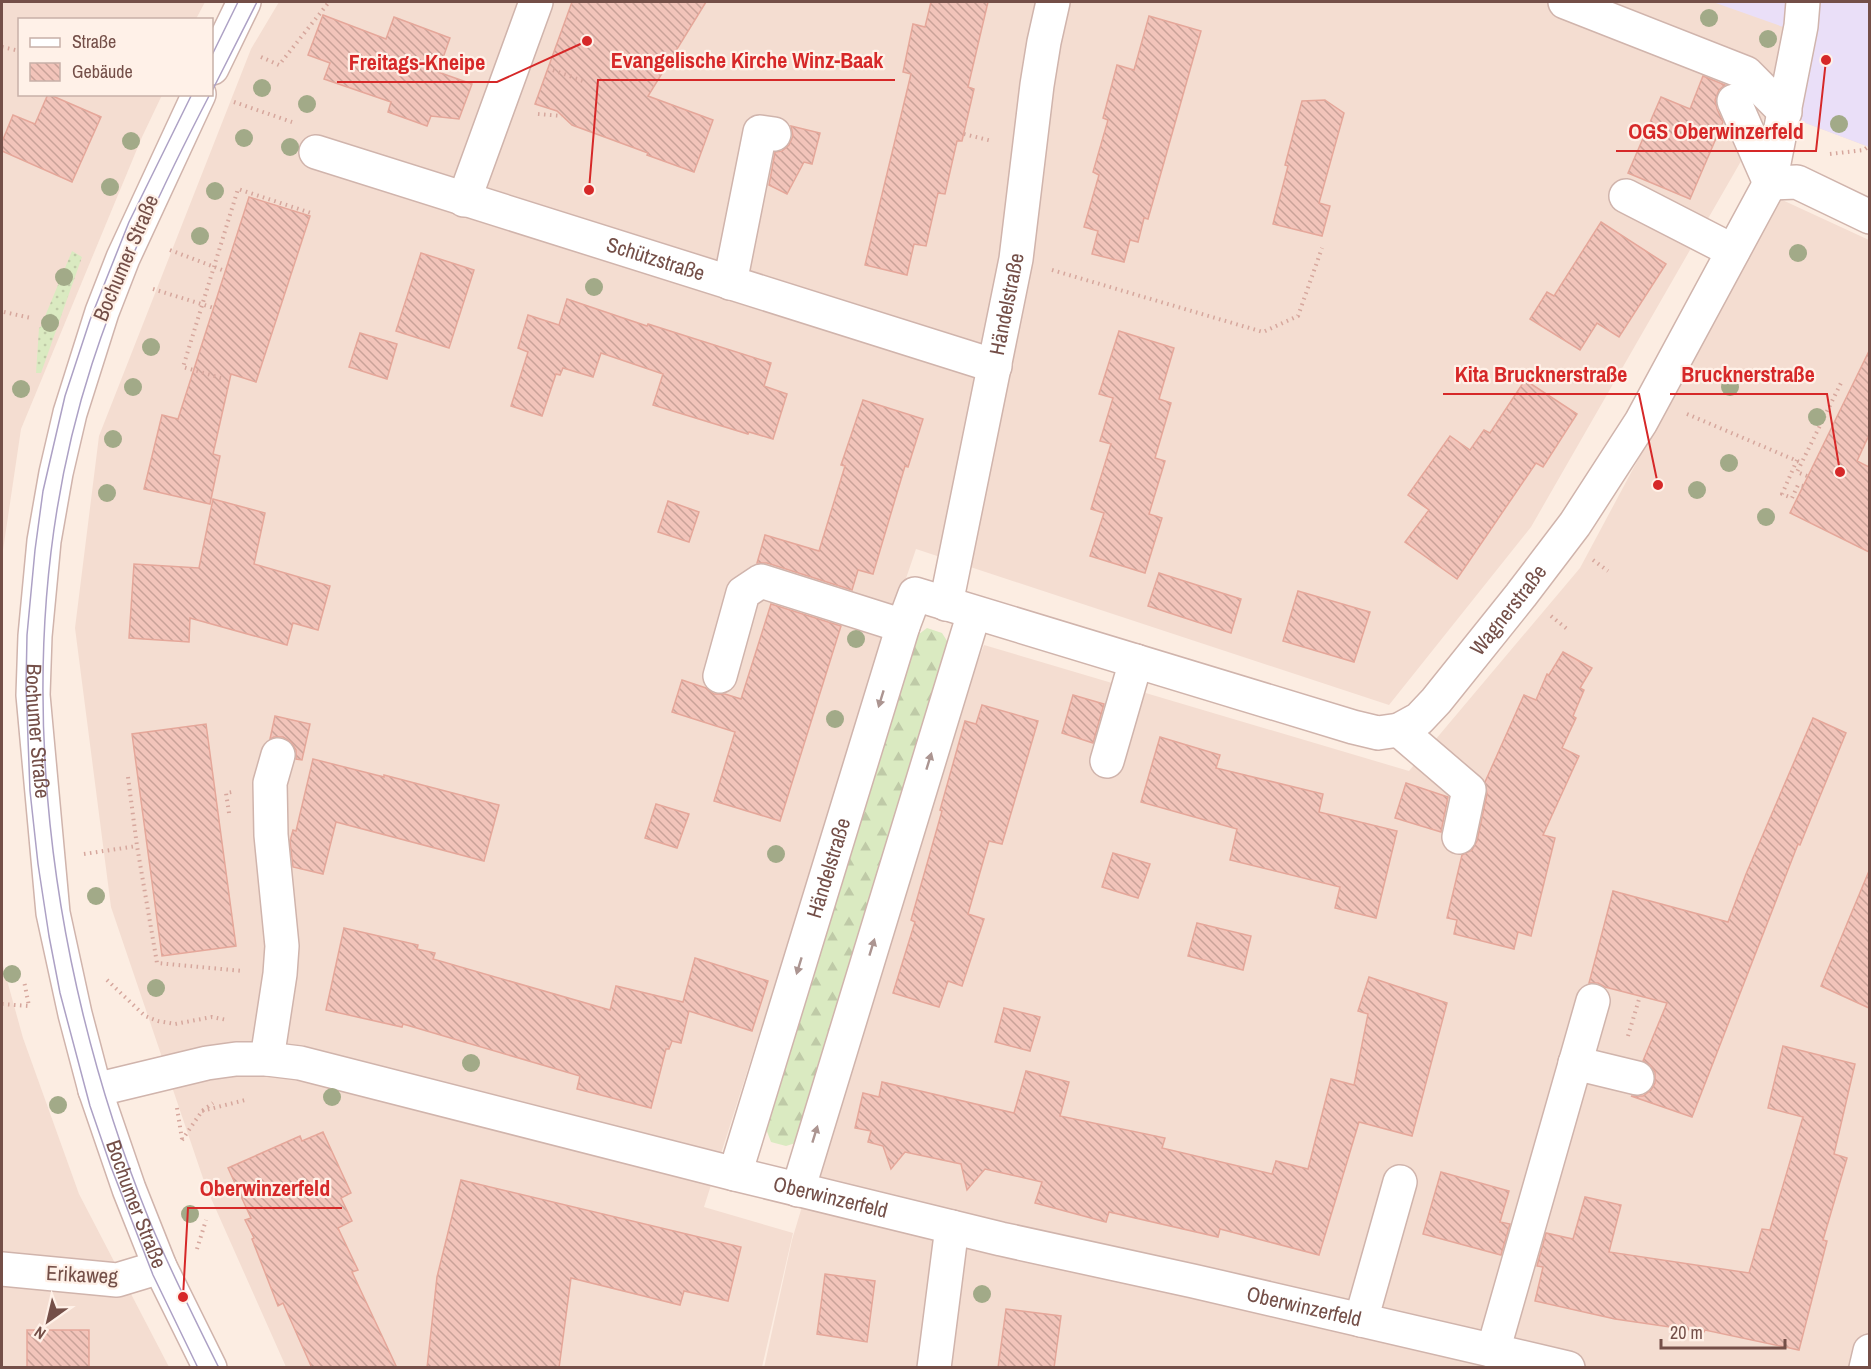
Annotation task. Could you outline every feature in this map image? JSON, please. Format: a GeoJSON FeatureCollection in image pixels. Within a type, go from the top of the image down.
{"type":"FeatureCollection","features":[{"type":"Feature","properties":{"kind":"street"},"geometry":{"type":"LineString","coordinates":[[213,66],[244,2]]}},
{"type":"Feature","properties":{"kind":"street"},"geometry":{"type":"LineString","coordinates":[[464,200],[536,2]]}},
{"type":"Feature","properties":{"kind":"street","name":"Händelstraße"},"geometry":{"type":"LineString","coordinates":[[798,1190],[960,608],[995,366],[1016,259],[1037,85],[1053,2]]}},
{"type":"Feature","properties":{"kind":"street"},"geometry":{"type":"LineString","coordinates":[[1565,2],[1682,54],[1746,73],[1785,112]]}},
{"type":"Feature","properties":{"kind":"street","name":"Wagnerstraße"},"geometry":{"type":"LineString","coordinates":[[1399,730],[1419,719],[1436,701],[1575,524],[1641,422],[1770,183],[1801,26],[1803,2]]}},
{"type":"Feature","properties":{"kind":"street","name":"Bochumer Straße"},"geometry":{"type":"LineString","coordinates":[[198,96],[115,276],[70,413],[44,541],[33,685],[53,912],[71,999],[95,1090],[129,1189],[160,1267],[210,1368]]}},
{"type":"Feature","properties":{"kind":"street"},"geometry":{"type":"LineString","coordinates":[[1734,101],[1770,183],[1797,182],[1869,217]]}},
{"type":"Feature","properties":{"kind":"street"},"geometry":{"type":"LineString","coordinates":[[730,284],[760,132],[774,134]]}},
{"type":"Feature","properties":{"kind":"street","name":"Schützstraße"},"geometry":{"type":"LineString","coordinates":[[308,139],[464,200],[995,366]]}},
{"type":"Feature","properties":{"kind":"street"},"geometry":{"type":"LineString","coordinates":[[1626,196],[1733,250]]}},
{"type":"Feature","properties":{"kind":"street"},"geometry":{"type":"LineString","coordinates":[[720,676],[743,592],[760,581],[903,626]]}},
{"type":"Feature","properties":{"kind":"street","name":"Händelstraße"},"geometry":{"type":"LineString","coordinates":[[735,1174],[903,626],[915,594],[960,608]]}},
{"type":"Feature","properties":{"kind":"street"},"geometry":{"type":"LineString","coordinates":[[960,608],[1353,727],[1378,733],[1399,730],[1468,790],[1459,837]]}},
{"type":"Feature","properties":{"kind":"street"},"geometry":{"type":"LineString","coordinates":[[1107,761],[1136,662]]}},
{"type":"Feature","properties":{"kind":"street"},"geometry":{"type":"LineString","coordinates":[[267,1059],[282,946],[271,835],[270,794],[270,783],[278,755]]}},
{"type":"Feature","properties":{"kind":"street"},"geometry":{"type":"LineString","coordinates":[[1508,1358],[1575,1063],[1593,1001]]}},
{"type":"Feature","properties":{"kind":"street","name":"Oberwinzerfeld"},"geometry":{"type":"LineString","coordinates":[[95,1090],[207,1063],[236,1059],[267,1059],[300,1063],[798,1190],[1361,1320],[1508,1358],[1568,1368]]}},
{"type":"Feature","properties":{"kind":"street"},"geometry":{"type":"LineString","coordinates":[[1575,1063],[1637,1078]]}},
{"type":"Feature","properties":{"kind":"street"},"geometry":{"type":"LineString","coordinates":[[1361,1320],[1400,1182]]}},
{"type":"Feature","properties":{"kind":"street"},"geometry":{"type":"LineString","coordinates":[[934,1368],[952,1227]]}},
{"type":"Feature","properties":{"kind":"street","name":"Erikaweg"},"geometry":{"type":"LineString","coordinates":[[2,1269],[117,1280],[160,1267]]}},
{"type":"Feature","properties":{"kind":"street"},"geometry":{"type":"LineString","coordinates":[[1866,1368],[1869,1351]]}},
{"type":"Feature","properties":{"kind":"path"},"geometry":{"type":"LineString","coordinates":[[257,56],[279,65],[329,2]]}},
{"type":"Feature","properties":{"kind":"path"},"geometry":{"type":"LineString","coordinates":[[2,47],[18,51]]}},
{"type":"Feature","properties":{"kind":"path"},"geometry":{"type":"LineString","coordinates":[[250,108],[308,139]]}},
{"type":"Feature","properties":{"kind":"path"},"geometry":{"type":"LineString","coordinates":[[538,114],[562,116]]}},
{"type":"Feature","properties":{"kind":"path"},"geometry":{"type":"LineString","coordinates":[[220,378],[183,367],[238,189],[314,214]]}},
{"type":"Feature","properties":{"kind":"path"},"geometry":{"type":"LineString","coordinates":[[132,236],[225,271]]}},
{"type":"Feature","properties":{"kind":"path"},"geometry":{"type":"LineString","coordinates":[[1016,259],[1263,332],[1298,316],[1322,248]]}},
{"type":"Feature","properties":{"kind":"path"},"geometry":{"type":"LineString","coordinates":[[115,276],[214,308]]}},
{"type":"Feature","properties":{"kind":"path"},"geometry":{"type":"LineString","coordinates":[[3,312],[31,318]]}},
{"type":"Feature","properties":{"kind":"path"},"geometry":{"type":"LineString","coordinates":[[1803,486],[1798,485],[1792,498],[1782,494],[1842,381]]}},
{"type":"Feature","properties":{"kind":"path"},"geometry":{"type":"LineString","coordinates":[[1684,412],[1800,461]]}},
{"type":"Feature","properties":{"kind":"path"},"geometry":{"type":"LineString","coordinates":[[1800,461],[1797,472],[1807,476]]}},
{"type":"Feature","properties":{"kind":"path"},"geometry":{"type":"LineString","coordinates":[[1557,621],[1567,629]]}},
{"type":"Feature","properties":{"kind":"path"},"geometry":{"type":"LineString","coordinates":[[129,777],[137,846],[157,963],[280,974]]}},
{"type":"Feature","properties":{"kind":"path"},"geometry":{"type":"LineString","coordinates":[[83,854],[137,846]]}},
{"type":"Feature","properties":{"kind":"path"},"geometry":{"type":"LineString","coordinates":[[107,980],[145,1016],[175,1024],[201,1019]]}},
{"type":"Feature","properties":{"kind":"path"},"geometry":{"type":"LineString","coordinates":[[2,1004],[29,1006],[24,981]]}},
{"type":"Feature","properties":{"kind":"path"},"geometry":{"type":"LineString","coordinates":[[164,1022],[165,1028]]}},
{"type":"Feature","properties":{"kind":"path"},"geometry":{"type":"LineString","coordinates":[[180,1128],[182,1140],[202,1112],[255,1097]]}},
{"type":"Feature","properties":{"kind":"path"},"geometry":{"type":"LineString","coordinates":[[197,1250],[206,1220]]}},
{"type":"Feature","properties":{"kind":"shaded area"},"geometry":{"type":"Polygon","coordinates":[[[2,2],[205,2],[197,18],[18,18],[18,96],[162,96],[142,137],[21,429],[2,557],[2,2]]]}},
{"type":"Feature","properties":{"kind":"shaded area"},"geometry":{"type":"Polygon","coordinates":[[[279,2],[1869,2],[1869,147],[1803,122],[1778,93],[1531,527],[1389,705],[916,549],[704,1207],[793,1233],[762,1367],[286,1367],[206,1187],[111,907],[75,628],[99,436],[251,49],[279,2]]]}},
{"type":"Feature","properties":{"kind":"shaded area"},"geometry":{"type":"Polygon","coordinates":[[[1713,2],[1869,2],[1869,147],[1803,122],[1778,92],[1786,28],[1713,2]]]}},
{"type":"Feature","properties":{"kind":"shaded area"},"geometry":{"type":"Polygon","coordinates":[[[1778,198],[1869,240],[1869,1367],[764,1368],[792,1240],[918,818],[984,645],[1409,771],[1580,568],[1778,198]]]}},
{"type":"Feature","properties":{"kind":"shaded area"},"geometry":{"type":"Polygon","coordinates":[[[2,962],[23,1038],[79,1194],[169,1367],[2,1367],[2,962]]]}},
{"type":"Feature","properties":{"kind":"green space"},"geometry":{"type":"Polygon","coordinates":[[[72,251],[82,257],[41,373],[36,373],[39,328],[44,324],[72,251]]]}},
{"type":"Feature","properties":{"kind":"green space"},"geometry":{"type":"Polygon","coordinates":[[[927,628],[942,633],[949,644],[802,1141],[786,1146],[771,1142],[766,1129],[915,637],[927,628]]]}},
{"type":"Feature","properties":{"kind":"building"},"geometry":{"type":"Polygon","coordinates":[[[572,2],[706,2],[648,96],[713,120],[694,172],[572,125],[557,111],[535,104],[572,2]]]}},
{"type":"Feature","properties":{"kind":"building"},"geometry":{"type":"Polygon","coordinates":[[[931,2],[988,2],[968,87],[974,89],[962,141],[957,141],[945,194],[938,193],[926,246],[914,244],[907,275],[865,265],[911,74],[903,72],[913,24],[925,27],[931,2]]]}},
{"type":"Feature","properties":{"kind":"building"},"geometry":{"type":"Polygon","coordinates":[[[323,15],[386,39],[394,17],[450,38],[438,72],[472,84],[459,119],[431,116],[427,126],[388,112],[391,102],[324,79],[330,63],[308,55],[323,15]]]}},
{"type":"Feature","properties":{"kind":"building"},"geometry":{"type":"Polygon","coordinates":[[[1149,16],[1201,31],[1148,219],[1144,218],[1138,242],[1130,240],[1124,262],[1092,254],[1098,231],[1084,227],[1099,175],[1093,172],[1108,120],[1103,118],[1117,65],[1134,70],[1149,16]]]}},
{"type":"Feature","properties":{"kind":"building"},"geometry":{"type":"Polygon","coordinates":[[[1703,76],[1725,85],[1719,90],[1715,100],[1723,122],[1690,199],[1628,173],[1661,97],[1690,109],[1703,76]]]}},
{"type":"Feature","properties":{"kind":"building"},"geometry":{"type":"Polygon","coordinates":[[[47,96],[53,96],[101,117],[72,182],[2,151],[2,142],[13,115],[35,124],[47,96]]]}},
{"type":"Feature","properties":{"kind":"building"},"geometry":{"type":"Polygon","coordinates":[[[1325,100],[1344,113],[1319,203],[1330,206],[1322,236],[1273,224],[1288,166],[1285,165],[1302,101],[1325,100]]]}},
{"type":"Feature","properties":{"kind":"building"},"geometry":{"type":"Polygon","coordinates":[[[791,126],[820,133],[812,164],[804,162],[787,194],[769,185],[775,152],[782,151],[789,145],[793,136],[791,126]]]}},
{"type":"Feature","properties":{"kind":"building"},"geometry":{"type":"Polygon","coordinates":[[[249,197],[310,216],[256,382],[231,374],[213,454],[220,456],[210,504],[144,489],[162,415],[178,419],[249,197]]]}},
{"type":"Feature","properties":{"kind":"building"},"geometry":{"type":"Polygon","coordinates":[[[1601,222],[1666,264],[1619,337],[1597,323],[1580,350],[1530,319],[1547,292],[1554,296],[1601,222]]]}},
{"type":"Feature","properties":{"kind":"building"},"geometry":{"type":"Polygon","coordinates":[[[421,253],[474,270],[449,348],[396,331],[421,253]]]}},
{"type":"Feature","properties":{"kind":"building"},"geometry":{"type":"Polygon","coordinates":[[[567,299],[647,326],[648,324],[771,363],[764,386],[787,394],[773,439],[749,432],[748,434],[653,405],[663,374],[601,353],[593,377],[563,368],[560,375],[556,374],[542,416],[511,406],[528,352],[518,348],[528,315],[559,325],[567,299]]]}},
{"type":"Feature","properties":{"kind":"building"},"geometry":{"type":"Polygon","coordinates":[[[1119,331],[1174,348],[1159,399],[1171,403],[1155,458],[1165,461],[1149,514],[1162,518],[1145,573],[1090,556],[1104,513],[1091,509],[1111,444],[1100,441],[1113,398],[1099,394],[1119,331]]]}},
{"type":"Feature","properties":{"kind":"building"},"geometry":{"type":"Polygon","coordinates":[[[360,333],[397,344],[387,379],[349,367],[360,333]]]}},
{"type":"Feature","properties":{"kind":"building"},"geometry":{"type":"Polygon","coordinates":[[[1869,351],[1869,435],[1857,461],[1869,467],[1869,552],[1790,513],[1869,351]]]}},
{"type":"Feature","properties":{"kind":"building"},"geometry":{"type":"Polygon","coordinates":[[[1525,380],[1577,414],[1543,467],[1536,463],[1457,579],[1405,542],[1429,510],[1408,495],[1450,436],[1470,450],[1484,430],[1490,433],[1525,380]]]}},
{"type":"Feature","properties":{"kind":"building"},"geometry":{"type":"Polygon","coordinates":[[[863,400],[923,419],[908,467],[905,466],[873,574],[858,570],[852,590],[767,563],[757,563],[765,535],[819,551],[845,466],[841,465],[863,400]]]}},
{"type":"Feature","properties":{"kind":"building"},"geometry":{"type":"Polygon","coordinates":[[[213,499],[265,513],[254,564],[330,586],[318,630],[293,623],[287,645],[190,618],[189,642],[129,638],[134,564],[199,568],[213,499]]]}},
{"type":"Feature","properties":{"kind":"building"},"geometry":{"type":"Polygon","coordinates":[[[668,501],[699,512],[689,542],[658,532],[668,501]]]}},
{"type":"Feature","properties":{"kind":"building"},"geometry":{"type":"Polygon","coordinates":[[[1159,573],[1241,599],[1231,633],[1148,606],[1159,573]]]}},
{"type":"Feature","properties":{"kind":"building"},"geometry":{"type":"Polygon","coordinates":[[[1298,591],[1370,612],[1354,662],[1283,641],[1298,591]]]}},
{"type":"Feature","properties":{"kind":"building"},"geometry":{"type":"Polygon","coordinates":[[[771,604],[841,626],[780,821],[714,801],[735,732],[672,712],[682,680],[706,688],[714,694],[725,694],[741,699],[771,604]]]}},
{"type":"Feature","properties":{"kind":"building"},"geometry":{"type":"Polygon","coordinates":[[[1563,652],[1592,668],[1580,688],[1584,690],[1573,716],[1576,718],[1562,748],[1579,756],[1543,835],[1555,838],[1531,936],[1518,932],[1514,949],[1454,934],[1457,920],[1447,918],[1462,855],[1472,850],[1477,841],[1487,794],[1485,782],[1524,695],[1536,700],[1547,674],[1549,675],[1563,652]]]}},
{"type":"Feature","properties":{"kind":"building"},"geometry":{"type":"Polygon","coordinates":[[[1073,695],[1104,704],[1093,743],[1062,733],[1073,695]]]}},
{"type":"Feature","properties":{"kind":"building"},"geometry":{"type":"Polygon","coordinates":[[[982,705],[1038,721],[1002,844],[989,841],[968,914],[984,919],[962,986],[948,981],[939,1007],[893,993],[915,922],[911,920],[965,721],[976,724],[982,705]]]}},
{"type":"Feature","properties":{"kind":"building"},"geometry":{"type":"Polygon","coordinates":[[[275,716],[310,724],[302,760],[296,759],[296,750],[291,742],[283,737],[270,739],[275,716]]]}},
{"type":"Feature","properties":{"kind":"building"},"geometry":{"type":"Polygon","coordinates":[[[1813,718],[1846,733],[1800,845],[1798,844],[1692,1117],[1631,1096],[1643,1096],[1651,1090],[1655,1083],[1655,1072],[1643,1061],[1667,1003],[1605,987],[1598,983],[1589,983],[1613,891],[1728,922],[1746,874],[1813,718]]]}},
{"type":"Feature","properties":{"kind":"building"},"geometry":{"type":"Polygon","coordinates":[[[206,724],[236,946],[162,956],[132,734],[206,724]]]}},
{"type":"Feature","properties":{"kind":"building"},"geometry":{"type":"Polygon","coordinates":[[[1160,737],[1220,755],[1216,768],[1323,794],[1319,812],[1397,831],[1376,918],[1335,908],[1340,887],[1230,860],[1237,829],[1141,802],[1160,737]]]}},
{"type":"Feature","properties":{"kind":"building"},"geometry":{"type":"Polygon","coordinates":[[[313,759],[499,805],[484,861],[336,822],[323,874],[293,867],[290,841],[293,830],[296,831],[313,759]]]}},
{"type":"Feature","properties":{"kind":"building"},"geometry":{"type":"Polygon","coordinates":[[[1406,783],[1448,797],[1441,832],[1395,818],[1406,783]]]}},
{"type":"Feature","properties":{"kind":"building"},"geometry":{"type":"Polygon","coordinates":[[[656,804],[689,814],[677,848],[645,838],[656,804]]]}},
{"type":"Feature","properties":{"kind":"building"},"geometry":{"type":"Polygon","coordinates":[[[1113,853],[1150,864],[1138,898],[1102,887],[1113,853]]]}},
{"type":"Feature","properties":{"kind":"building"},"geometry":{"type":"Polygon","coordinates":[[[1869,871],[1869,1008],[1821,986],[1869,871]]]}},
{"type":"Feature","properties":{"kind":"building"},"geometry":{"type":"Polygon","coordinates":[[[1197,923],[1251,936],[1243,970],[1188,956],[1197,923]]]}},
{"type":"Feature","properties":{"kind":"building"},"geometry":{"type":"Polygon","coordinates":[[[344,928],[418,945],[417,949],[435,953],[433,959],[610,1010],[616,986],[683,1002],[695,958],[768,981],[752,1031],[689,1011],[681,1043],[672,1041],[669,1049],[666,1049],[651,1108],[577,1089],[580,1076],[403,1024],[402,1027],[326,1010],[344,928]]]}},
{"type":"Feature","properties":{"kind":"building"},"geometry":{"type":"Polygon","coordinates":[[[1369,977],[1447,1003],[1412,1136],[1359,1122],[1319,1255],[1220,1229],[1218,1237],[1109,1212],[1106,1222],[1035,1203],[1042,1182],[985,1169],[967,1190],[961,1164],[905,1152],[891,1169],[883,1146],[868,1142],[871,1131],[855,1128],[863,1093],[879,1097],[882,1082],[1014,1113],[1026,1071],[1069,1082],[1060,1116],[1165,1138],[1162,1148],[1272,1174],[1276,1161],[1308,1169],[1331,1079],[1354,1085],[1368,1014],[1358,1011],[1369,977]]]}},
{"type":"Feature","properties":{"kind":"building"},"geometry":{"type":"Polygon","coordinates":[[[1004,1008],[1040,1017],[1030,1051],[995,1042],[1004,1008]]]}},
{"type":"Feature","properties":{"kind":"building"},"geometry":{"type":"Polygon","coordinates":[[[1783,1046],[1855,1064],[1834,1154],[1847,1158],[1823,1240],[1827,1241],[1799,1350],[1705,1330],[1704,1332],[1615,1319],[1535,1301],[1543,1267],[1537,1266],[1546,1233],[1573,1239],[1585,1197],[1621,1205],[1609,1252],[1749,1273],[1762,1229],[1770,1230],[1803,1117],[1768,1108],[1783,1046]]]}},
{"type":"Feature","properties":{"kind":"building"},"geometry":{"type":"Polygon","coordinates":[[[323,1132],[351,1193],[341,1198],[352,1221],[338,1228],[358,1270],[352,1272],[397,1368],[312,1368],[283,1303],[278,1306],[252,1239],[254,1238],[245,1220],[251,1218],[228,1168],[300,1136],[302,1141],[323,1132]]]}},
{"type":"Feature","properties":{"kind":"building"},"geometry":{"type":"Polygon","coordinates":[[[1441,1172],[1509,1191],[1500,1222],[1510,1224],[1501,1255],[1423,1234],[1441,1172]]]}},
{"type":"Feature","properties":{"kind":"building"},"geometry":{"type":"Polygon","coordinates":[[[461,1180],[741,1247],[728,1301],[684,1291],[680,1305],[571,1278],[559,1368],[427,1368],[437,1277],[461,1180]]]}},
{"type":"Feature","properties":{"kind":"building"},"geometry":{"type":"Polygon","coordinates":[[[825,1274],[875,1281],[867,1342],[817,1334],[825,1274]]]}},
{"type":"Feature","properties":{"kind":"building"},"geometry":{"type":"Polygon","coordinates":[[[1006,1309],[1061,1316],[1054,1368],[998,1368],[1006,1309]]]}},
{"type":"Feature","properties":{"kind":"building"},"geometry":{"type":"Polygon","coordinates":[[[27,1330],[89,1330],[89,1368],[27,1368],[27,1330]]]}},
{"type":"Feature","properties":{"kind":"tram line"},"geometry":{"type":"LineString","coordinates":[[213,53],[238,2]]}},
{"type":"Feature","properties":{"kind":"tram line"},"geometry":{"type":"LineString","coordinates":[[213,89],[257,2]]}},
{"type":"Feature","properties":{"kind":"tram line"},"geometry":{"type":"LineString","coordinates":[[191,96],[129,222],[90,320],[65,396],[43,491],[35,550],[27,635],[26,686],[30,791],[38,864],[60,993],[90,1106],[111,1167],[153,1275],[198,1368]]}},
{"type":"Feature","properties":{"kind":"tram line"},"geometry":{"type":"LineString","coordinates":[[209,96],[145,227],[92,364],[65,469],[48,577],[43,687],[48,797],[61,907],[83,1015],[113,1121],[150,1222],[219,1368]]}},
{"type":"Feature","properties":{"kind":"place","name":"Freitags-Kneipe"},"geometry":{"type":"Point","coordinates":[587,41]}},
{"type":"Feature","properties":{"kind":"place","name":"OGS Oberwinzerfeld"},"geometry":{"type":"Point","coordinates":[1826,60]}},
{"type":"Feature","properties":{"kind":"place","name":"Evangelische Kirche Winz-Baak"},"geometry":{"type":"Point","coordinates":[589,190]}},
{"type":"Feature","properties":{"kind":"place","name":"Brucknerstraße"},"geometry":{"type":"Point","coordinates":[1840,472]}},
{"type":"Feature","properties":{"kind":"place","name":"Kita Brucknerstraße"},"geometry":{"type":"Point","coordinates":[1658,485]}},
{"type":"Feature","properties":{"kind":"place","name":"Oberwinzerfeld"},"geometry":{"type":"Point","coordinates":[183,1297]}}]}
